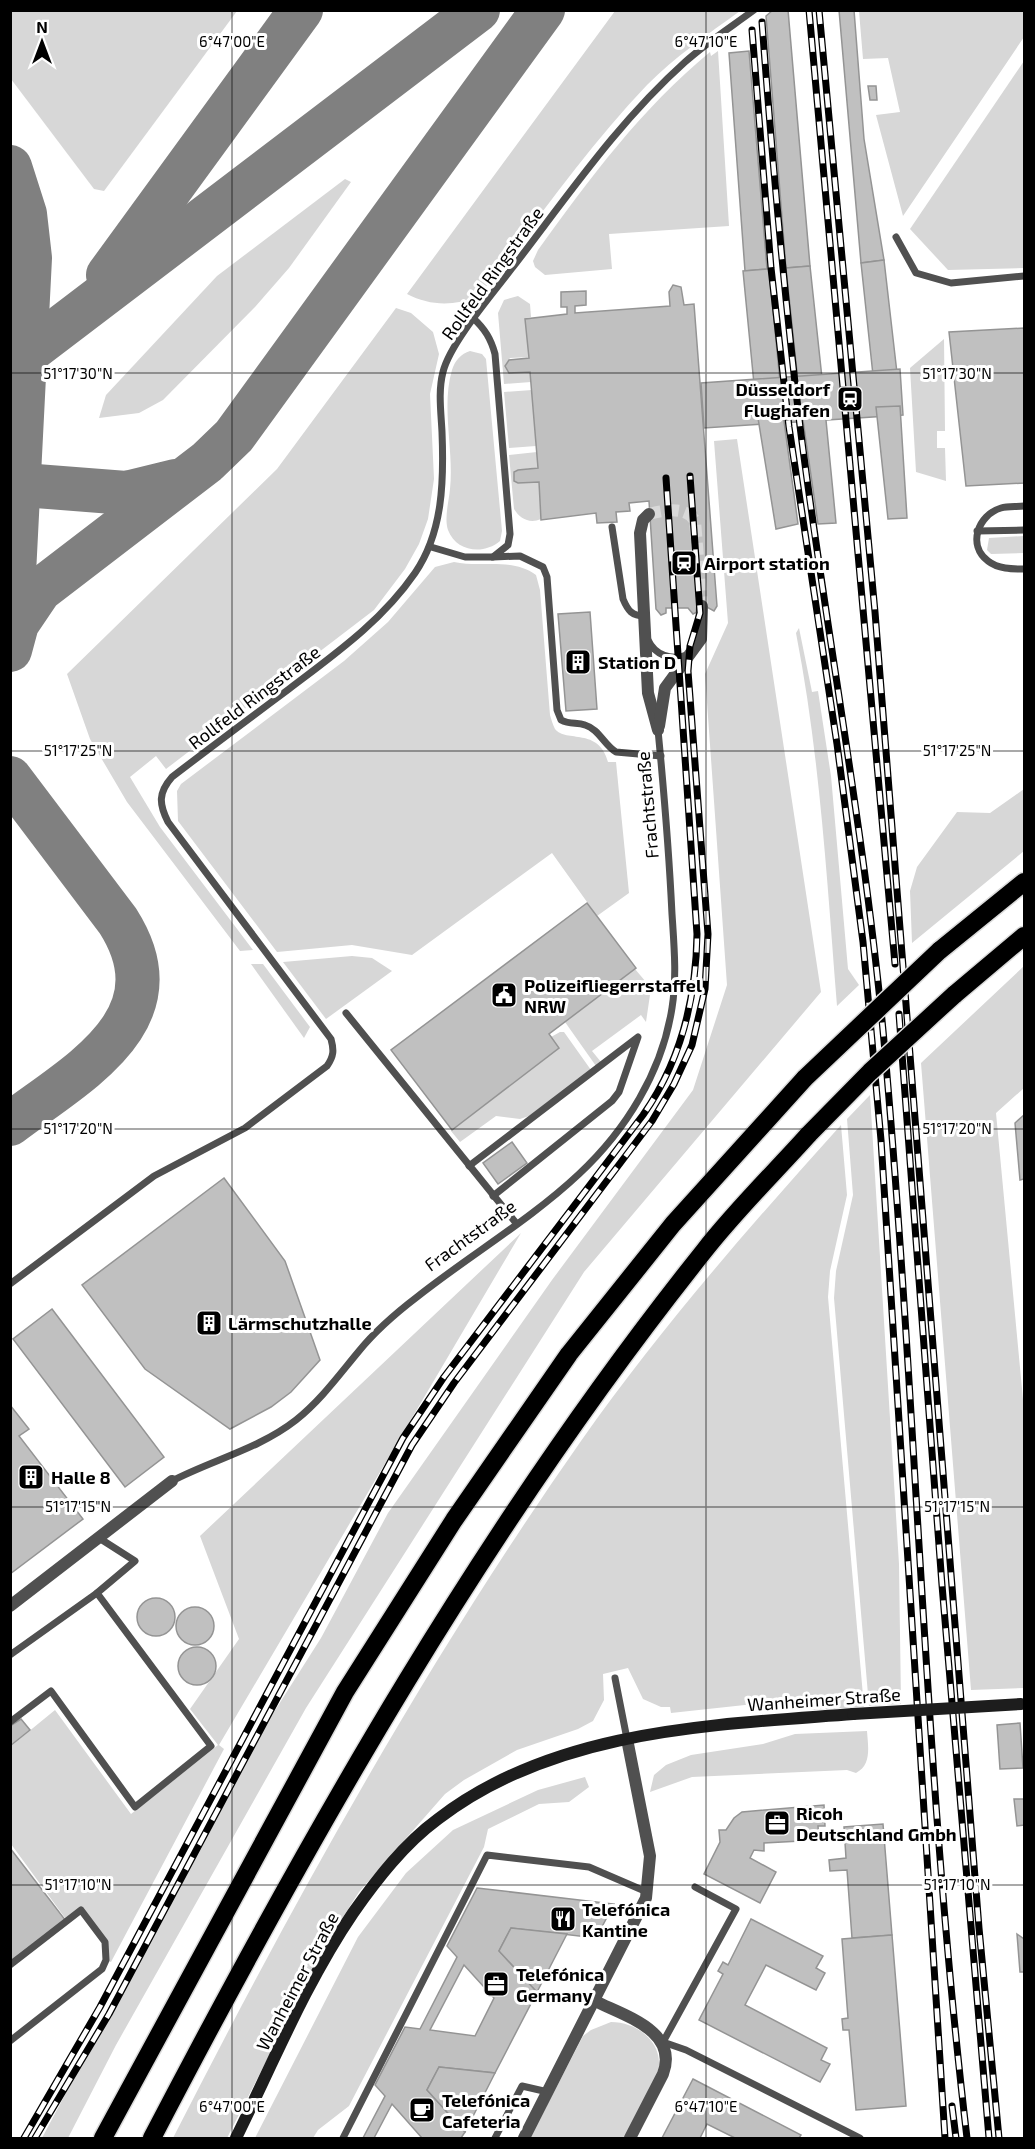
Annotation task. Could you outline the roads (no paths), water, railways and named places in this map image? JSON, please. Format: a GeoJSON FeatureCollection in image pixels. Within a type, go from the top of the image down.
{"type":"FeatureCollection","features":[{"type":"Feature","properties":{"kind":"highway"},"geometry":{"type":"LineString","coordinates":[[104,2139],[345,1692],[454,1520],[569,1354],[673,1224],[805,1078],[939,951],[1024,882]]}},
{"type":"Feature","properties":{"kind":"highway"},"geometry":{"type":"LineString","coordinates":[[152,2139],[382,1720],[490,1545],[599,1388],[705,1249],[809,1134],[870,1072],[954,995],[1024,936]]}},
{"type":"Feature","properties":{"kind":"street","name":"Frachtstraße"},"geometry":{"type":"LineString","coordinates":[[649,514],[643,520],[640,533],[648,693],[658,730]]}},
{"type":"Feature","properties":{"kind":"street","name":"Frachtstraße"},"geometry":{"type":"LineString","coordinates":[[658,730],[664,688],[701,639],[702,606]]}},
{"type":"Feature","properties":{"kind":"street","name":"Frachtstraße"},"geometry":{"type":"LineString","coordinates":[[10,1606],[172,1481]]}},
{"type":"Feature","properties":{"kind":"street","name":"Wanheimer Straße"},"geometry":{"type":"LineString","coordinates":[[236,2139],[340,1934],[377,1881],[408,1846],[436,1820],[464,1800],[501,1780],[579,1750],[627,1739],[720,1724],[1023,1704]]}},
{"type":"Feature","properties":{"kind":"street"},"geometry":{"type":"LineString","coordinates":[[524,2139],[640,1914],[647,1892],[650,1856],[627,1739]]}},
{"type":"Feature","properties":{"kind":"street"},"geometry":{"type":"LineString","coordinates":[[595,2001],[646,2026],[663,2042],[667,2065],[630,2139]]}},
{"type":"Feature","properties":{"kind":"lane","name":"Rollfeld Ringstraße"},"geometry":{"type":"LineString","coordinates":[[10,1284],[154,1176],[245,1128],[327,1066],[333,1058],[331,1039],[168,822],[160,796],[172,777],[337,653],[382,616],[415,573],[431,547],[438,521],[443,479],[440,395],[443,370],[473,318],[577,181],[655,91],[687,61],[754,10]]}},
{"type":"Feature","properties":{"kind":"lane"},"geometry":{"type":"LineString","coordinates":[[896,237],[916,273],[951,283],[1024,276]]}},
{"type":"Feature","properties":{"kind":"lane"},"geometry":{"type":"LineString","coordinates":[[473,318],[485,329],[495,354],[510,534],[508,545],[493,557]]}},
{"type":"Feature","properties":{"kind":"lane"},"geometry":{"type":"LineString","coordinates":[[1024,506],[1007,507],[993,512],[977,531],[977,545],[987,561],[1002,567],[1024,569]]}},
{"type":"Feature","properties":{"kind":"lane"},"geometry":{"type":"LineString","coordinates":[[612,527],[623,599],[627,610],[636,616],[645,616]]}},
{"type":"Feature","properties":{"kind":"lane"},"geometry":{"type":"LineString","coordinates":[[977,531],[1024,530]]}},
{"type":"Feature","properties":{"kind":"lane"},"geometry":{"type":"LineString","coordinates":[[431,547],[465,557],[520,555],[543,567],[547,577],[557,710],[561,720],[570,725],[585,724],[616,752],[661,756]]}},
{"type":"Feature","properties":{"kind":"lane"},"geometry":{"type":"LineString","coordinates":[[647,638],[651,647],[664,656],[680,658],[694,651]]}},
{"type":"Feature","properties":{"kind":"lane","name":"Frachtstraße"},"geometry":{"type":"LineString","coordinates":[[172,1481],[264,1440],[295,1420],[326,1393],[360,1350],[391,1317],[579,1173],[616,1135],[639,1100],[654,1070],[672,1008],[675,967],[669,853],[658,730]]}},
{"type":"Feature","properties":{"kind":"lane"},"geometry":{"type":"LineString","coordinates":[[346,1013],[516,1223]]}},
{"type":"Feature","properties":{"kind":"lane"},"geometry":{"type":"LineString","coordinates":[[469,1166],[638,1037],[618,1092],[612,1101],[493,1196]]}},
{"type":"Feature","properties":{"kind":"lane"},"geometry":{"type":"LineString","coordinates":[[10,1655],[98,1593],[135,1561],[99,1538]]}},
{"type":"Feature","properties":{"kind":"lane"},"geometry":{"type":"LineString","coordinates":[[10,1722],[51,1691],[135,1807],[211,1746],[98,1593]]}},
{"type":"Feature","properties":{"kind":"lane"},"geometry":{"type":"LineString","coordinates":[[615,1678],[627,1739]]}},
{"type":"Feature","properties":{"kind":"lane"},"geometry":{"type":"LineString","coordinates":[[343,2139],[487,1855],[589,1868],[647,1892]]}},
{"type":"Feature","properties":{"kind":"lane"},"geometry":{"type":"LineString","coordinates":[[695,1887],[736,1908],[663,2042],[686,2050],[860,2139]]}},
{"type":"Feature","properties":{"kind":"lane"},"geometry":{"type":"LineString","coordinates":[[10,1965],[81,1910],[105,1942],[107,1950],[102,1969],[96,1976],[10,2041]]}},
{"type":"Feature","properties":{"kind":"lane"},"geometry":{"type":"LineString","coordinates":[[495,2139],[522,2086],[548,2092]]}},
{"type":"Feature","properties":{"kind":"tunnel"},"geometry":{"type":"LineString","coordinates":[[649,514],[675,510],[686,513],[695,521],[702,606]]}},
{"type":"Feature","properties":{"kind":"railway"},"geometry":{"type":"LineString","coordinates":[[809,10],[895,964]]}},
{"type":"Feature","properties":{"kind":"railway"},"geometry":{"type":"LineString","coordinates":[[819,10],[875,612],[979,1928],[999,2138]]}},
{"type":"Feature","properties":{"kind":"railway"},"geometry":{"type":"LineString","coordinates":[[762,22],[779,224],[800,426],[867,887],[884,1041],[905,1315],[941,1864],[952,2001],[967,2138]]}},
{"type":"Feature","properties":{"kind":"railway"},"geometry":{"type":"LineString","coordinates":[[752,30],[771,268],[789,427],[837,744],[863,942],[881,1140],[945,2138]]}},
{"type":"Feature","properties":{"kind":"railway"},"geometry":{"type":"LineString","coordinates":[[35,2138],[109,2014],[412,1445],[454,1383],[652,1121],[674,1084],[692,1045],[705,989],[708,934],[688,671],[690,646],[700,613],[690,476]]}},
{"type":"Feature","properties":{"kind":"railway"},"geometry":{"type":"LineString","coordinates":[[24,2138],[100,2007],[403,1438],[444,1377],[643,1115],[677,1051],[693,983],[697,934],[666,478]]}},
{"type":"Feature","properties":{"kind":"railway"},"geometry":{"type":"LineString","coordinates":[[899,1014],[942,1585],[989,2138]]}},
{"type":"Feature","properties":{"kind":"railway"},"geometry":{"type":"LineString","coordinates":[[952,2106],[956,2138]]}},
{"type":"Feature","properties":{"kind":"place","name":"Düsseldorf Flughafen"},"geometry":{"type":"Point","coordinates":[850,399]}},
{"type":"Feature","properties":{"kind":"place","name":"Airport station"},"geometry":{"type":"Point","coordinates":[684,563]}},
{"type":"Feature","properties":{"kind":"place","name":"Station D"},"geometry":{"type":"Point","coordinates":[578,662]}},
{"type":"Feature","properties":{"kind":"place","name":"Polizeifliegerrstaffel NRW"},"geometry":{"type":"Point","coordinates":[504,995]}},
{"type":"Feature","properties":{"kind":"place","name":"Lärmschutzhalle"},"geometry":{"type":"Point","coordinates":[209,1323]}},
{"type":"Feature","properties":{"kind":"place","name":"Halle 8"},"geometry":{"type":"Point","coordinates":[31,1477]}},
{"type":"Feature","properties":{"kind":"place","name":"Ricoh Deutschland Gmbh"},"geometry":{"type":"Point","coordinates":[777,1823]}},
{"type":"Feature","properties":{"kind":"place","name":"Telefónica Kantine"},"geometry":{"type":"Point","coordinates":[563,1919]}},
{"type":"Feature","properties":{"kind":"place","name":"Telefónica Germany"},"geometry":{"type":"Point","coordinates":[496,1984]}},
{"type":"Feature","properties":{"kind":"place","name":"Telefónica Cafeteria"},"geometry":{"type":"Point","coordinates":[422,2110]}}]}
